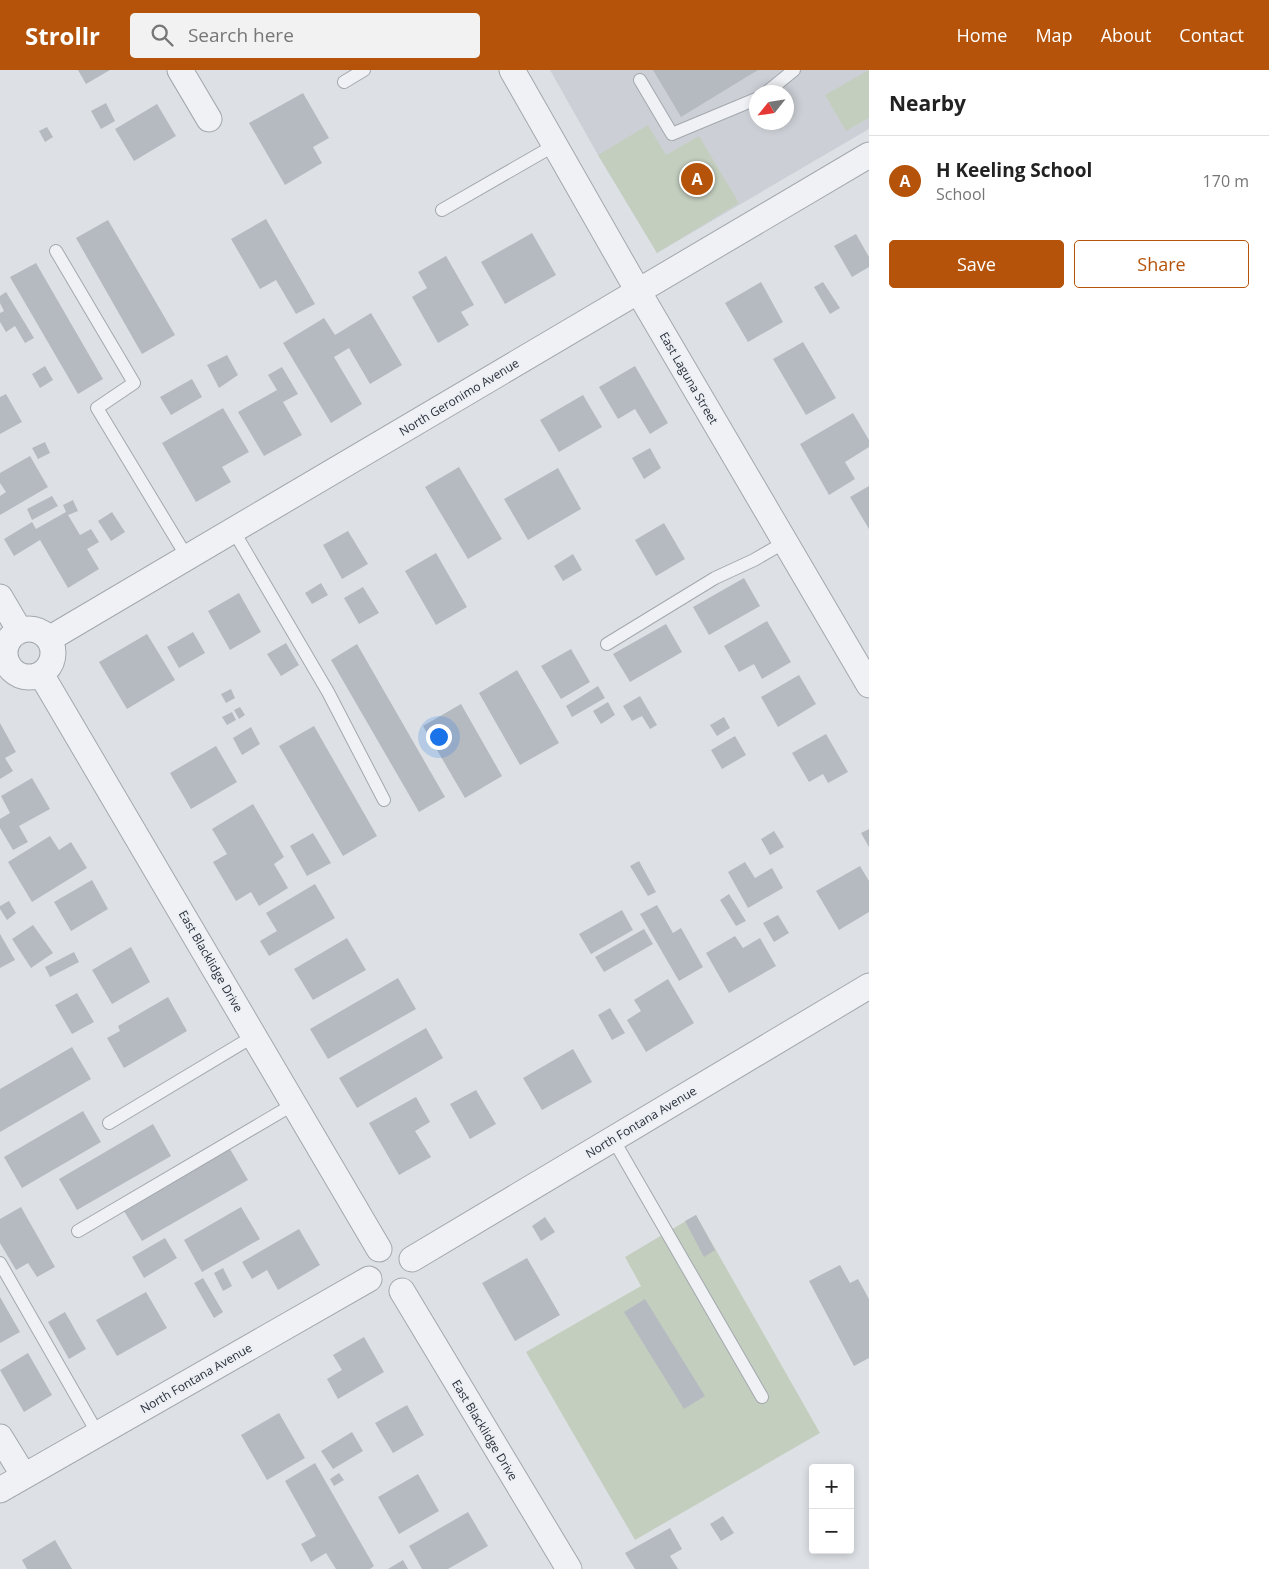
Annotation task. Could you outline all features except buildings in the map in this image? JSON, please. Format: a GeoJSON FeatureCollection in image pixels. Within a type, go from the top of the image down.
{"type":"FeatureCollection","features":[{"type":"Feature","properties":{"kind":"street"},"geometry":{"type":"LineString","coordinates":[[180,70],[209,119]]}},
{"type":"Feature","properties":{"kind":"street","name":"East Laguna Street"},"geometry":{"type":"LineString","coordinates":[[512,70],[638,291],[869,685]]}},
{"type":"Feature","properties":{"kind":"street","name":"North Geronimo Avenue"},"geometry":{"type":"LineString","coordinates":[[49,639],[869,156]]}},
{"type":"Feature","properties":{"kind":"street"},"geometry":{"type":"LineString","coordinates":[[0,597],[20,631]]}},
{"type":"Feature","properties":{"kind":"street"},"geometry":{"type":"LineString","coordinates":[[35,630],[49,639],[52,647],[52,660],[41,674],[33,677],[24,676],[5,668],[5,652],[8,641],[20,631],[35,630]]}},
{"type":"Feature","properties":{"kind":"street","name":"East Blacklidge Drive"},"geometry":{"type":"LineString","coordinates":[[41,674],[379,1249]]}},
{"type":"Feature","properties":{"kind":"street","name":"North Fontana Avenue"},"geometry":{"type":"LineString","coordinates":[[412,1259],[869,986]]}},
{"type":"Feature","properties":{"kind":"street"},"geometry":{"type":"LineString","coordinates":[[396,1246],[408,1252],[412,1259],[415,1270],[413,1281],[402,1291],[386,1294],[378,1290],[368,1279],[369,1259],[379,1249],[396,1246]]}},
{"type":"Feature","properties":{"kind":"street","name":"North Fontana Avenue"},"geometry":{"type":"LineString","coordinates":[[0,1490],[368,1279]]}},
{"type":"Feature","properties":{"kind":"street","name":"East Blacklidge Drive"},"geometry":{"type":"LineString","coordinates":[[402,1291],[568,1569]]}},
{"type":"Feature","properties":{"kind":"street"},"geometry":{"type":"LineString","coordinates":[[0,1437],[24,1476]]}},
{"type":"Feature","properties":{"kind":"lane"},"geometry":{"type":"LineString","coordinates":[[344,82],[364,70]]}},
{"type":"Feature","properties":{"kind":"lane"},"geometry":{"type":"LineString","coordinates":[[776,85],[794,70]]}},
{"type":"Feature","properties":{"kind":"lane"},"geometry":{"type":"LineString","coordinates":[[640,80],[672,134],[749,102]]}},
{"type":"Feature","properties":{"kind":"lane"},"geometry":{"type":"LineString","coordinates":[[442,210],[555,145]]}},
{"type":"Feature","properties":{"kind":"lane"},"geometry":{"type":"LineString","coordinates":[[56,251],[134,383],[97,408],[187,557]]}},
{"type":"Feature","properties":{"kind":"lane"},"geometry":{"type":"LineString","coordinates":[[234,530],[328,692],[384,800]]}},
{"type":"Feature","properties":{"kind":"lane"},"geometry":{"type":"LineString","coordinates":[[607,644],[715,578],[754,560],[785,542]]}},
{"type":"Feature","properties":{"kind":"lane"},"geometry":{"type":"LineString","coordinates":[[109,1123],[254,1036]]}},
{"type":"Feature","properties":{"kind":"lane"},"geometry":{"type":"LineString","coordinates":[[78,1231],[294,1104]]}},
{"type":"Feature","properties":{"kind":"lane"},"geometry":{"type":"LineString","coordinates":[[613,1139],[762,1397]]}},
{"type":"Feature","properties":{"kind":"lane"},"geometry":{"type":"LineString","coordinates":[[0,1263],[98,1434]]}},
{"type":"Feature","properties":{"kind":"shaded area"},"geometry":{"type":"Polygon","coordinates":[[[550,70],[869,70],[869,129],[657,253],[550,70]]]}},
{"type":"Feature","properties":{"kind":"green space"},"geometry":{"type":"Polygon","coordinates":[[[869,70],[869,118],[846,131],[825,95],[869,70]]]}},
{"type":"Feature","properties":{"kind":"green space"},"geometry":{"type":"Polygon","coordinates":[[[648,125],[666,155],[699,136],[739,203],[657,253],[598,155],[648,125]]]}},
{"type":"Feature","properties":{"kind":"green space"},"geometry":{"type":"Polygon","coordinates":[[[696,1215],[820,1433],[635,1540],[526,1352],[641,1286],[625,1257],[696,1215]]]}},
{"type":"Feature","properties":{"kind":"place","name":"H Keeling School"},"geometry":{"type":"Point","coordinates":[697,179]}}]}
